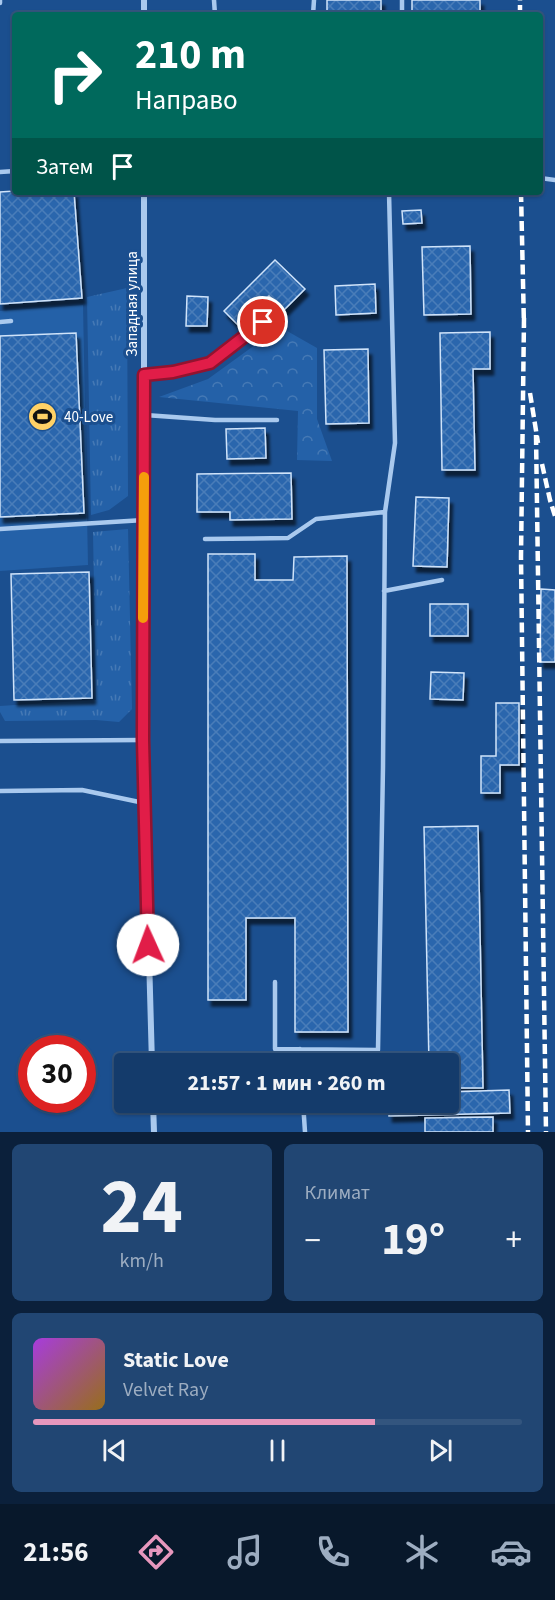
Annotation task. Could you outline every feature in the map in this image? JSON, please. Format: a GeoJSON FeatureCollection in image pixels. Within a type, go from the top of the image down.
{"type":"FeatureCollection","features":[{"type":"Feature","properties":{"kind":"street","name":"Западная улица"},"geometry":{"type":"LineString","coordinates":[[144,195],[143,740],[152,1053]]}},
{"type":"Feature","properties":{"kind":"street"},"geometry":{"type":"LineString","coordinates":[[153,1113],[154,1132]]}},
{"type":"Feature","properties":{"kind":"lane"},"geometry":{"type":"LineString","coordinates":[[275,982],[275,1049],[378,1050],[385,512],[395,443],[389,195]]}},
{"type":"Feature","properties":{"kind":"lane"},"geometry":{"type":"LineString","coordinates":[[0,322],[11,321]]}},
{"type":"Feature","properties":{"kind":"lane"},"geometry":{"type":"LineString","coordinates":[[144,375],[173,372],[210,363],[263,322]]}},
{"type":"Feature","properties":{"kind":"lane"},"geometry":{"type":"LineString","coordinates":[[145,415],[215,420],[277,420]]}},
{"type":"Feature","properties":{"kind":"lane"},"geometry":{"type":"LineString","coordinates":[[205,538],[288,538],[316,519],[385,512]]}},
{"type":"Feature","properties":{"kind":"lane"},"geometry":{"type":"LineString","coordinates":[[0,529],[144,520]]}},
{"type":"Feature","properties":{"kind":"lane"},"geometry":{"type":"LineString","coordinates":[[384,591],[442,579]]}},
{"type":"Feature","properties":{"kind":"lane"},"geometry":{"type":"LineString","coordinates":[[0,741],[143,740]]}},
{"type":"Feature","properties":{"kind":"lane"},"geometry":{"type":"LineString","coordinates":[[0,791],[82,790],[144,803]]}},
{"type":"Feature","properties":{"kind":"lane"},"geometry":{"type":"LineString","coordinates":[[300,1049],[300,1053]]}},
{"type":"Feature","properties":{"kind":"lane"},"geometry":{"type":"LineString","coordinates":[[304,1113],[305,1132]]}},
{"type":"Feature","properties":{"kind":"green space"},"geometry":{"type":"Polygon","coordinates":[[[127,288],[128,496],[109,510],[91,515],[87,297],[127,288]]]}},
{"type":"Feature","properties":{"kind":"green space","name":"40-Love"},"geometry":{"type":"Polygon","coordinates":[[[83,305],[88,565],[0,571],[0,311],[83,305]]]}},
{"type":"Feature","properties":{"kind":"green space"},"geometry":{"type":"Polygon","coordinates":[[[280,327],[317,348],[317,419],[332,461],[297,460],[298,411],[159,397],[208,379],[280,327]]]}},
{"type":"Feature","properties":{"kind":"green space"},"geometry":{"type":"Polygon","coordinates":[[[128,529],[132,709],[119,722],[5,721],[0,712],[0,706],[96,700],[93,532],[128,529]]]}},
{"type":"Feature","properties":{"kind":"building"},"geometry":{"type":"Polygon","coordinates":[[[327,0],[381,0],[381,12],[327,12],[327,0]]]}},
{"type":"Feature","properties":{"kind":"building"},"geometry":{"type":"Polygon","coordinates":[[[412,0],[480,0],[480,12],[412,12],[412,0]]]}},
{"type":"Feature","properties":{"kind":"building"},"geometry":{"type":"Polygon","coordinates":[[[12,191],[12,195],[74,195],[82,298],[0,304],[0,192],[12,191]]]}},
{"type":"Feature","properties":{"kind":"building"},"geometry":{"type":"Polygon","coordinates":[[[421,210],[422,223],[403,224],[402,211],[421,210]]]}},
{"type":"Feature","properties":{"kind":"building"},"geometry":{"type":"Polygon","coordinates":[[[470,246],[471,314],[424,315],[422,247],[470,246]]]}},
{"type":"Feature","properties":{"kind":"building"},"geometry":{"type":"Polygon","coordinates":[[[275,260],[305,289],[284,310],[269,296],[239,326],[224,311],[275,260]]]}},
{"type":"Feature","properties":{"kind":"building"},"geometry":{"type":"Polygon","coordinates":[[[375,284],[376,313],[336,315],[335,286],[375,284]]]}},
{"type":"Feature","properties":{"kind":"building"},"geometry":{"type":"Polygon","coordinates":[[[187,296],[208,297],[207,326],[186,326],[187,296]]]}},
{"type":"Feature","properties":{"kind":"building"},"geometry":{"type":"Polygon","coordinates":[[[490,332],[490,369],[473,369],[475,470],[442,470],[440,333],[490,332]]]}},
{"type":"Feature","properties":{"kind":"building","name":"40-Love"},"geometry":{"type":"Polygon","coordinates":[[[76,333],[84,513],[0,517],[0,336],[76,333]]]}},
{"type":"Feature","properties":{"kind":"building"},"geometry":{"type":"Polygon","coordinates":[[[368,349],[369,423],[326,424],[324,350],[368,349]]]}},
{"type":"Feature","properties":{"kind":"building"},"geometry":{"type":"Polygon","coordinates":[[[265,428],[266,458],[227,459],[226,429],[265,428]]]}},
{"type":"Feature","properties":{"kind":"building"},"geometry":{"type":"Polygon","coordinates":[[[291,473],[292,519],[230,520],[230,512],[197,512],[197,474],[291,473]]]}},
{"type":"Feature","properties":{"kind":"building"},"geometry":{"type":"Polygon","coordinates":[[[416,497],[449,498],[447,567],[413,566],[416,497]]]}},
{"type":"Feature","properties":{"kind":"building"},"geometry":{"type":"Polygon","coordinates":[[[208,554],[255,554],[255,580],[293,580],[294,557],[347,556],[348,1032],[295,1032],[295,918],[246,918],[246,1000],[208,1000],[208,554]]]}},
{"type":"Feature","properties":{"kind":"building"},"geometry":{"type":"Polygon","coordinates":[[[89,572],[92,698],[14,700],[11,574],[89,572]]]}},
{"type":"Feature","properties":{"kind":"building"},"geometry":{"type":"Polygon","coordinates":[[[541,589],[555,590],[555,662],[540,662],[541,589]]]}},
{"type":"Feature","properties":{"kind":"building"},"geometry":{"type":"Polygon","coordinates":[[[430,604],[468,604],[468,636],[430,636],[430,604]]]}},
{"type":"Feature","properties":{"kind":"building"},"geometry":{"type":"Polygon","coordinates":[[[431,672],[464,673],[463,700],[430,699],[431,672]]]}},
{"type":"Feature","properties":{"kind":"building"},"geometry":{"type":"Polygon","coordinates":[[[496,703],[519,703],[519,765],[500,765],[500,793],[481,793],[481,756],[496,756],[496,703]]]}},
{"type":"Feature","properties":{"kind":"building"},"geometry":{"type":"Polygon","coordinates":[[[478,826],[483,1088],[459,1088],[459,1053],[429,1053],[424,827],[478,826]]]}},
{"type":"Feature","properties":{"kind":"building"},"geometry":{"type":"Polygon","coordinates":[[[509,1090],[510,1113],[389,1116],[389,1113],[459,1113],[459,1092],[509,1090]]]}},
{"type":"Feature","properties":{"kind":"building"},"geometry":{"type":"Polygon","coordinates":[[[493,1117],[493,1132],[425,1132],[425,1118],[493,1117]]]}},
{"type":"Feature","properties":{"kind":"railway"},"geometry":{"type":"LineString","coordinates":[[520,0],[520,12]]}},
{"type":"Feature","properties":{"kind":"railway"},"geometry":{"type":"LineString","coordinates":[[521,195],[524,327]]}},
{"type":"Feature","properties":{"kind":"railway"},"geometry":{"type":"LineString","coordinates":[[524,318],[521,557],[528,1132]]}},
{"type":"Feature","properties":{"kind":"railway"},"geometry":{"type":"LineString","coordinates":[[530,393],[538,443]]}},
{"type":"Feature","properties":{"kind":"railway"},"geometry":{"type":"LineString","coordinates":[[536,435],[546,1132]]}},
{"type":"Feature","properties":{"kind":"railway"},"geometry":{"type":"LineString","coordinates":[[542,464],[555,516]]}},
{"type":"Feature","properties":{"kind":"slow traffic"},"geometry":{"type":"LineString","coordinates":[[143,618],[144,477]]}},
{"type":"Feature","properties":{"kind":"place","name":"40-Love"},"geometry":{"type":"Point","coordinates":[43,417]}},
{"type":"Feature","properties":{"kind":"route"},"geometry":{"type":"LineString","coordinates":[[148,945],[143,740],[144,375],[173,372],[210,363],[263,322]]}}]}
